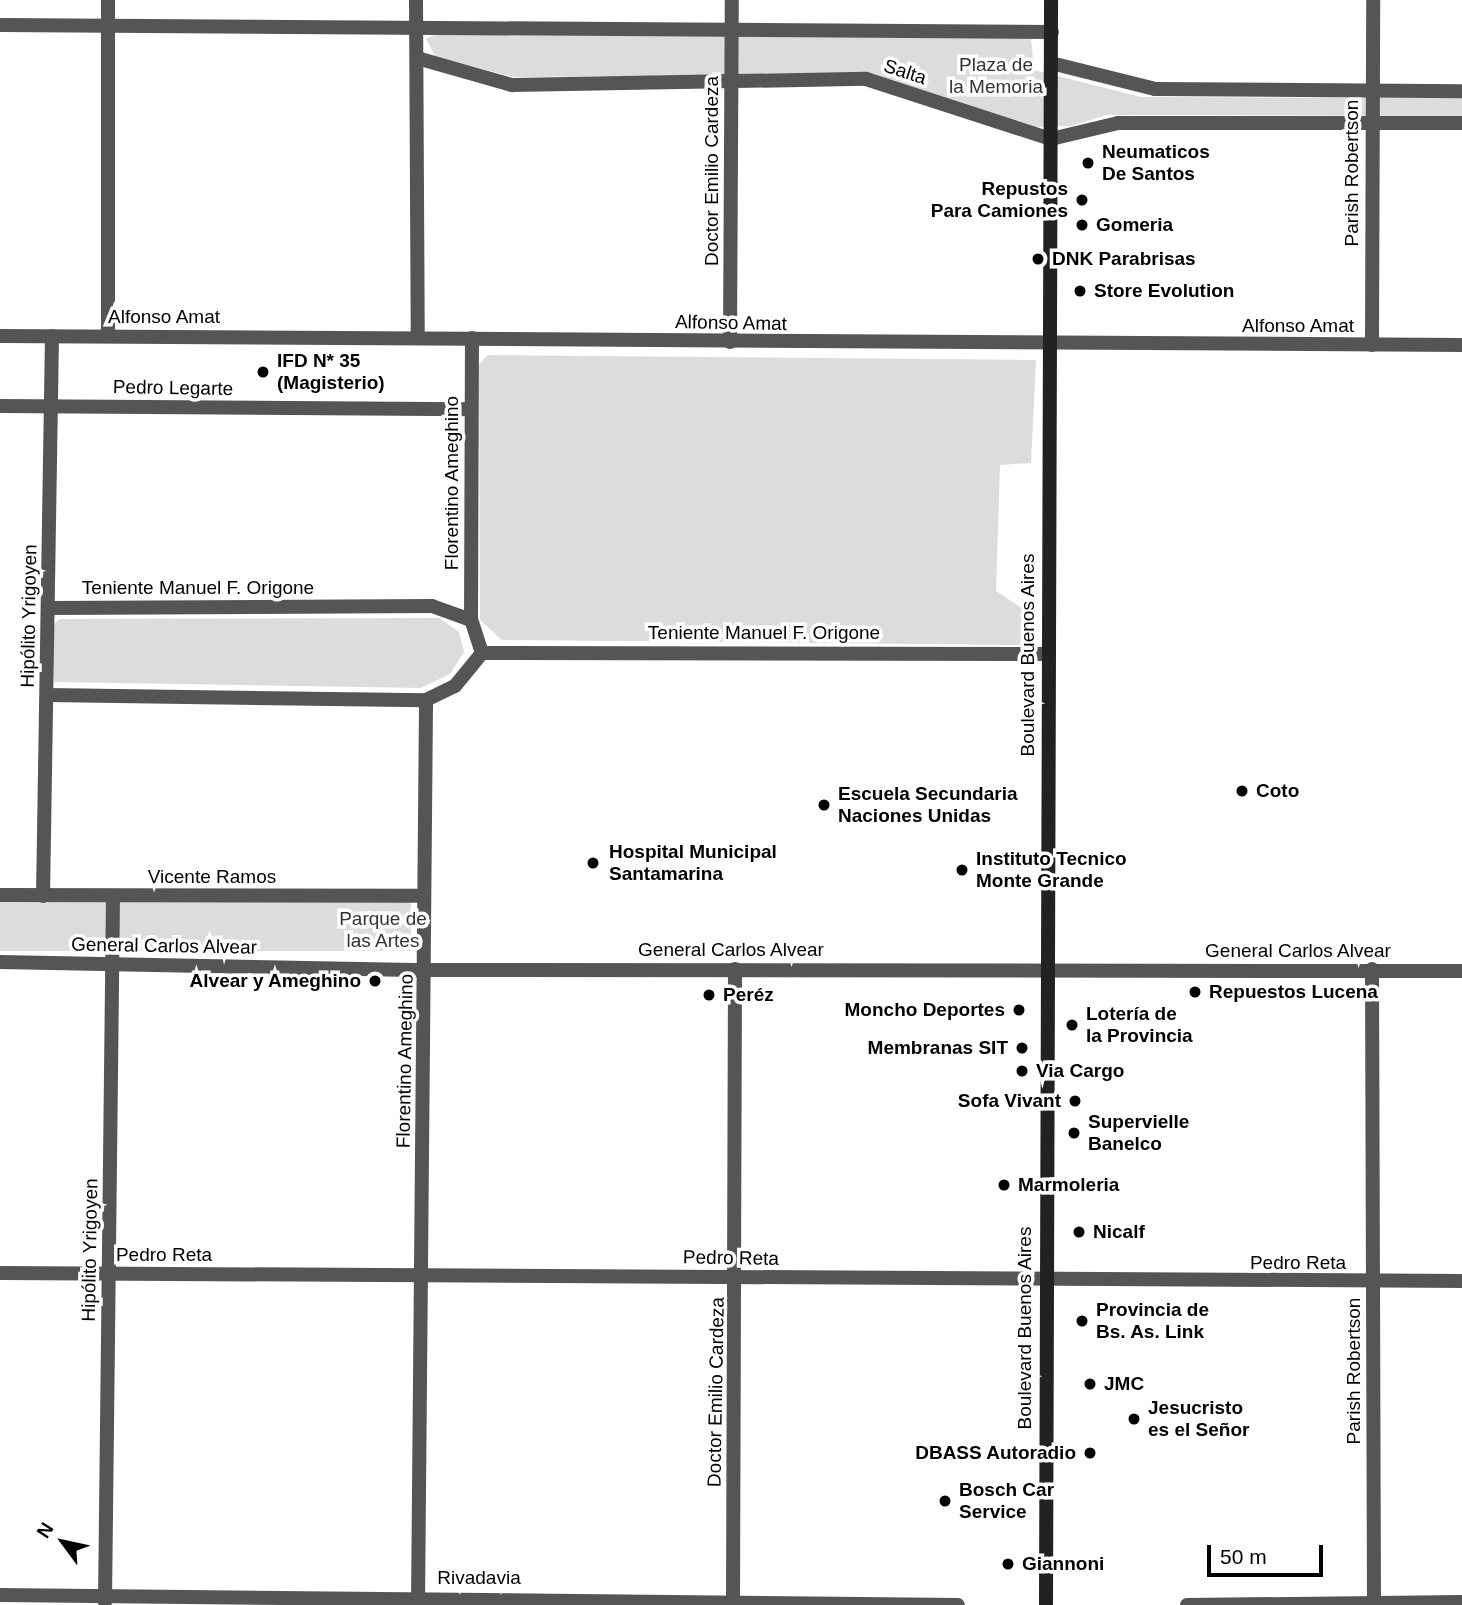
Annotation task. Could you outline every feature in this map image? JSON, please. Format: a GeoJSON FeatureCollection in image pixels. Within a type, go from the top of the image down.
{"type":"FeatureCollection","features":[{"type":"Feature","properties":{"kind":"main road","name":"Boulevard Buenos Aires"},"geometry":{"type":"LineString","coordinates":[[1046,1605],[1044,972],[1051,346],[1051,0]]}},
{"type":"Feature","properties":{"kind":"street"},"geometry":{"type":"LineString","coordinates":[[108,0],[108,336]]}},
{"type":"Feature","properties":{"kind":"street"},"geometry":{"type":"LineString","coordinates":[[416,0],[418,337]]}},
{"type":"Feature","properties":{"kind":"street","name":"Doctor Emilio Cardeza"},"geometry":{"type":"LineString","coordinates":[[730,342],[732,0]]}},
{"type":"Feature","properties":{"kind":"street","name":"Parish Robertson"},"geometry":{"type":"LineString","coordinates":[[1372,345],[1373,0]]}},
{"type":"Feature","properties":{"kind":"street","name":"Salta"},"geometry":{"type":"LineString","coordinates":[[0,25],[1052,32]]}},
{"type":"Feature","properties":{"kind":"street","name":"Salta"},"geometry":{"type":"LineString","coordinates":[[417,58],[484,82],[512,85],[866,79],[1051,139]]}},
{"type":"Feature","properties":{"kind":"street"},"geometry":{"type":"LineString","coordinates":[[1051,63],[1155,89],[1462,92]]}},
{"type":"Feature","properties":{"kind":"street"},"geometry":{"type":"LineString","coordinates":[[1051,139],[1118,123],[1462,122]]}},
{"type":"Feature","properties":{"kind":"street","name":"Alfonso Amat"},"geometry":{"type":"LineString","coordinates":[[0,336],[418,337],[1051,346],[1462,345]]}},
{"type":"Feature","properties":{"kind":"street","name":"Hipólito Yrigoyen"},"geometry":{"type":"LineString","coordinates":[[43,896],[52,336]]}},
{"type":"Feature","properties":{"kind":"street","name":"Florentino Ameghino"},"geometry":{"type":"LineString","coordinates":[[472,338],[471,620],[482,653]]}},
{"type":"Feature","properties":{"kind":"street","name":"Pedro Legarte"},"geometry":{"type":"LineString","coordinates":[[0,406],[471,410]]}},
{"type":"Feature","properties":{"kind":"street","name":"Teniente Manuel F. Origone"},"geometry":{"type":"LineString","coordinates":[[48,608],[432,606],[471,620]]}},
{"type":"Feature","properties":{"kind":"street"},"geometry":{"type":"LineString","coordinates":[[47,695],[426,700],[455,686],[482,653]]}},
{"type":"Feature","properties":{"kind":"street","name":"Teniente Manuel F. Origone"},"geometry":{"type":"LineString","coordinates":[[482,653],[1047,654]]}},
{"type":"Feature","properties":{"kind":"street","name":"Florentino Ameghino"},"geometry":{"type":"LineString","coordinates":[[418,1601],[426,970],[426,700]]}},
{"type":"Feature","properties":{"kind":"street","name":"Vicente Ramos"},"geometry":{"type":"LineString","coordinates":[[0,895],[424,896]]}},
{"type":"Feature","properties":{"kind":"street","name":"Hipólito Yrigoyen"},"geometry":{"type":"LineString","coordinates":[[105,1600],[113,896]]}},
{"type":"Feature","properties":{"kind":"street","name":"General Carlos Alvear"},"geometry":{"type":"LineString","coordinates":[[0,962],[426,970],[1462,971]]}},
{"type":"Feature","properties":{"kind":"street","name":"Doctor Emilio Cardeza"},"geometry":{"type":"LineString","coordinates":[[733,1602],[736,969]]}},
{"type":"Feature","properties":{"kind":"street","name":"Parish Robertson"},"geometry":{"type":"LineString","coordinates":[[1373,969],[1374,1603]]}},
{"type":"Feature","properties":{"kind":"street","name":"Pedro Reta"},"geometry":{"type":"LineString","coordinates":[[0,1273],[736,1276],[1044,1284],[1462,1282]]}},
{"type":"Feature","properties":{"kind":"street","name":"Rivadavia"},"geometry":{"type":"LineString","coordinates":[[0,1595],[105,1600],[958,1605]]}},
{"type":"Feature","properties":{"kind":"street"},"geometry":{"type":"LineString","coordinates":[[1187,1605],[1462,1602]]}},
{"type":"Feature","properties":{"kind":"green space","name":"Plaza de la Memoria"},"geometry":{"type":"Polygon","coordinates":[[[436,34],[1031,38],[1034,70],[1141,97],[1462,98],[1462,116],[1106,115],[1072,126],[1033,127],[865,75],[513,77],[435,56],[426,39],[436,34]]]}},
{"type":"Feature","properties":{"kind":"green space"},"geometry":{"type":"Polygon","coordinates":[[[488,355],[1036,360],[1031,463],[1000,465],[996,591],[1028,612],[1026,645],[502,640],[480,620],[479,364],[488,355]]]}},
{"type":"Feature","properties":{"kind":"green space"},"geometry":{"type":"Polygon","coordinates":[[[439,618],[459,632],[464,652],[450,674],[421,688],[54,682],[53,625],[60,619],[439,618]]]}},
{"type":"Feature","properties":{"kind":"green space","name":"Parque de las Artes"},"geometry":{"type":"Polygon","coordinates":[[[0,901],[411,901],[411,951],[0,951],[0,901]]]}},
{"type":"Feature","properties":{"kind":"place","name":"Neumaticos De Santos"},"geometry":{"type":"Point","coordinates":[1088,163]}},
{"type":"Feature","properties":{"kind":"place","name":"Repustos Para Camiones"},"geometry":{"type":"Point","coordinates":[1082,200]}},
{"type":"Feature","properties":{"kind":"place","name":"Gomeria"},"geometry":{"type":"Point","coordinates":[1082,225]}},
{"type":"Feature","properties":{"kind":"place","name":"DNK Parabrisas"},"geometry":{"type":"Point","coordinates":[1038,259]}},
{"type":"Feature","properties":{"kind":"place","name":"Store Evolution"},"geometry":{"type":"Point","coordinates":[1080,291]}},
{"type":"Feature","properties":{"kind":"place","name":"IFD N* 35 (Magisterio)"},"geometry":{"type":"Point","coordinates":[263,372]}},
{"type":"Feature","properties":{"kind":"place","name":"Coto"},"geometry":{"type":"Point","coordinates":[1242,791]}},
{"type":"Feature","properties":{"kind":"place","name":"Escuela Secundaria Naciones Unidas"},"geometry":{"type":"Point","coordinates":[824,805]}},
{"type":"Feature","properties":{"kind":"place","name":"Hospital Municipal Santamarina"},"geometry":{"type":"Point","coordinates":[593,863]}},
{"type":"Feature","properties":{"kind":"place","name":"Instituto Tecnico Monte Grande"},"geometry":{"type":"Point","coordinates":[962,870]}},
{"type":"Feature","properties":{"kind":"place","name":"Alvear y Ameghino"},"geometry":{"type":"Point","coordinates":[375,981]}},
{"type":"Feature","properties":{"kind":"place","name":"Repuestos Lucena"},"geometry":{"type":"Point","coordinates":[1195,992]}},
{"type":"Feature","properties":{"kind":"place","name":"Peréz"},"geometry":{"type":"Point","coordinates":[709,995]}},
{"type":"Feature","properties":{"kind":"place","name":"Moncho Deportes"},"geometry":{"type":"Point","coordinates":[1019,1010]}},
{"type":"Feature","properties":{"kind":"place","name":"Lotería de la Provincia"},"geometry":{"type":"Point","coordinates":[1072,1025]}},
{"type":"Feature","properties":{"kind":"place","name":"Membranas SIT"},"geometry":{"type":"Point","coordinates":[1022,1048]}},
{"type":"Feature","properties":{"kind":"place","name":"Via Cargo"},"geometry":{"type":"Point","coordinates":[1022,1071]}},
{"type":"Feature","properties":{"kind":"place","name":"Sofa Vivant"},"geometry":{"type":"Point","coordinates":[1075,1101]}},
{"type":"Feature","properties":{"kind":"place","name":"Supervielle Banelco"},"geometry":{"type":"Point","coordinates":[1074,1133]}},
{"type":"Feature","properties":{"kind":"place","name":"Marmoleria"},"geometry":{"type":"Point","coordinates":[1004,1185]}},
{"type":"Feature","properties":{"kind":"place","name":"Nicalf"},"geometry":{"type":"Point","coordinates":[1079,1232]}},
{"type":"Feature","properties":{"kind":"place","name":"Provincia de Bs. As. Link"},"geometry":{"type":"Point","coordinates":[1082,1321]}},
{"type":"Feature","properties":{"kind":"place","name":"JMC"},"geometry":{"type":"Point","coordinates":[1090,1384]}},
{"type":"Feature","properties":{"kind":"place","name":"Jesucristo es el Señor"},"geometry":{"type":"Point","coordinates":[1134,1419]}},
{"type":"Feature","properties":{"kind":"place","name":"DBASS Autoradio"},"geometry":{"type":"Point","coordinates":[1090,1453]}},
{"type":"Feature","properties":{"kind":"place","name":"Bosch Car Service"},"geometry":{"type":"Point","coordinates":[945,1501]}},
{"type":"Feature","properties":{"kind":"place","name":"Giannoni"},"geometry":{"type":"Point","coordinates":[1008,1564]}}]}
